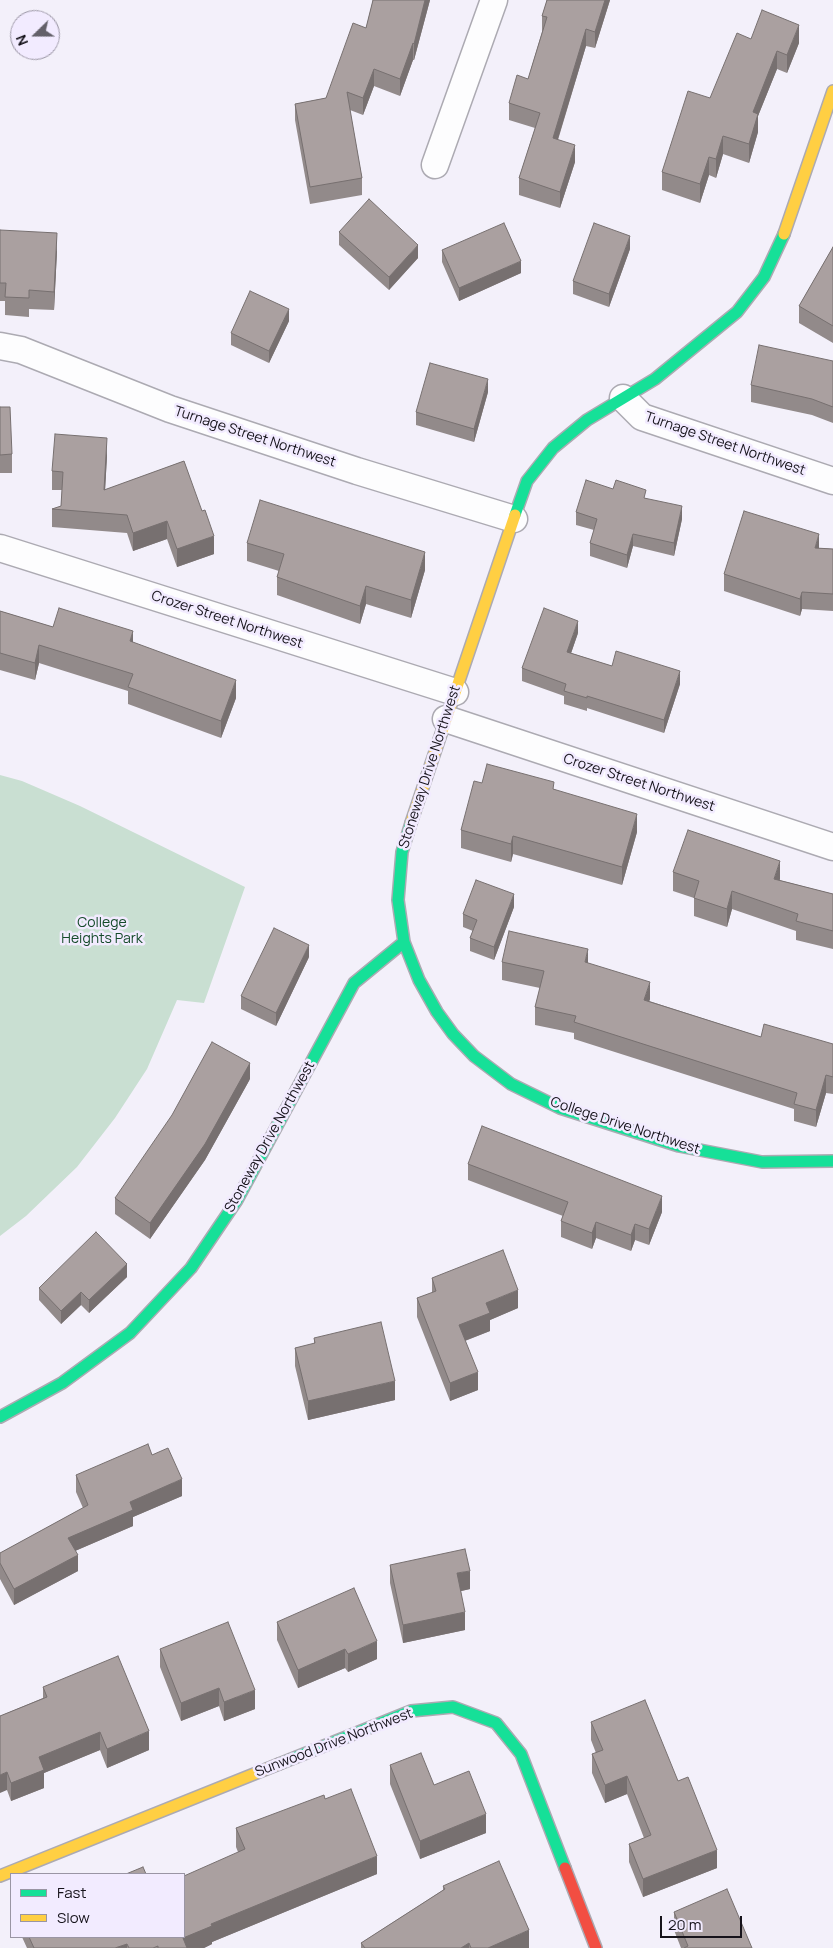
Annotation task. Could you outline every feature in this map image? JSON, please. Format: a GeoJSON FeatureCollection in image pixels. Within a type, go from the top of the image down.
{"type":"FeatureCollection","features":[{"type":"Feature","properties":{"kind":"street"},"geometry":{"type":"LineString","coordinates":[[435,165],[494,0]]}},
{"type":"Feature","properties":{"kind":"street","name":"Stoneway Drive Northwest"},"geometry":{"type":"LineString","coordinates":[[0,1417],[62,1383],[130,1333],[191,1268],[237,1200],[354,983],[404,942],[398,900],[402,852],[527,481],[553,448],[587,420],[656,380],[737,312],[764,277],[790,222],[833,91]]}},
{"type":"Feature","properties":{"kind":"street","name":"Turnage Street Northwest"},"geometry":{"type":"LineString","coordinates":[[0,346],[21,350],[170,409],[357,471],[514,519]]}},
{"type":"Feature","properties":{"kind":"street","name":"Turnage Street Northwest"},"geometry":{"type":"LineString","coordinates":[[623,398],[642,417],[833,481]]}},
{"type":"Feature","properties":{"kind":"street","name":"Crozer Street Northwest"},"geometry":{"type":"LineString","coordinates":[[0,548],[455,692]]}},
{"type":"Feature","properties":{"kind":"street","name":"Crozer Street Northwest"},"geometry":{"type":"LineString","coordinates":[[446,719],[833,847]]}},
{"type":"Feature","properties":{"kind":"street","name":"College Drive Northwest"},"geometry":{"type":"LineString","coordinates":[[404,942],[419,980],[437,1012],[453,1034],[474,1056],[511,1084],[560,1108],[679,1146],[762,1162],[809,1163],[833,1161]]}},
{"type":"Feature","properties":{"kind":"street","name":"Sunwood Drive Northwest"},"geometry":{"type":"LineString","coordinates":[[0,1876],[411,1711],[453,1707],[496,1723],[521,1754],[596,1948]]}},
{"type":"Feature","properties":{"kind":"green space","name":"College Heights Park"},"geometry":{"type":"Polygon","coordinates":[[[0,775],[22,781],[80,806],[245,887],[204,1003],[177,1000],[147,1069],[115,1118],[77,1167],[26,1216],[0,1236],[0,775]]]}},
{"type":"Feature","properties":{"kind":"building"},"geometry":{"type":"Polygon","coordinates":[[[373,0],[425,0],[414,44],[400,79],[374,69],[363,98],[347,92],[362,178],[310,187],[295,104],[326,98],[353,23],[366,28],[373,0]]]}},
{"type":"Feature","properties":{"kind":"building"},"geometry":{"type":"Polygon","coordinates":[[[547,0],[605,0],[595,32],[586,29],[553,138],[575,145],[560,192],[519,178],[540,113],[509,103],[517,75],[528,79],[547,17],[542,16],[547,0]]]}},
{"type":"Feature","properties":{"kind":"building"},"geometry":{"type":"Polygon","coordinates":[[[762,10],[799,25],[787,55],[777,51],[753,112],[758,114],[749,144],[723,136],[716,159],[709,157],[700,184],[662,172],[688,91],[710,98],[737,33],[751,39],[762,10]]]}},
{"type":"Feature","properties":{"kind":"building"},"geometry":{"type":"Polygon","coordinates":[[[369,199],[418,245],[389,277],[339,232],[369,199]]]}},
{"type":"Feature","properties":{"kind":"building"},"geometry":{"type":"Polygon","coordinates":[[[504,223],[521,261],[459,288],[442,250],[504,223]]]}},
{"type":"Feature","properties":{"kind":"building"},"geometry":{"type":"Polygon","coordinates":[[[594,223],[630,236],[609,294],[573,281],[594,223]]]}},
{"type":"Feature","properties":{"kind":"building"},"geometry":{"type":"Polygon","coordinates":[[[0,230],[57,233],[54,292],[29,290],[29,298],[5,297],[6,283],[0,283],[0,230]]]}},
{"type":"Feature","properties":{"kind":"building"},"geometry":{"type":"Polygon","coordinates":[[[833,247],[833,326],[799,306],[833,247]]]}},
{"type":"Feature","properties":{"kind":"building"},"geometry":{"type":"Polygon","coordinates":[[[250,291],[289,309],[269,351],[231,333],[250,291]]]}},
{"type":"Feature","properties":{"kind":"building"},"geometry":{"type":"Polygon","coordinates":[[[759,345],[833,361],[833,407],[812,399],[751,385],[759,345]]]}},
{"type":"Feature","properties":{"kind":"building"},"geometry":{"type":"Polygon","coordinates":[[[430,363],[488,379],[474,429],[416,412],[430,363]]]}},
{"type":"Feature","properties":{"kind":"building"},"geometry":{"type":"Polygon","coordinates":[[[0,407],[10,407],[12,454],[0,455],[0,407]]]}},
{"type":"Feature","properties":{"kind":"building"},"geometry":{"type":"Polygon","coordinates":[[[55,434],[107,438],[104,490],[184,461],[202,511],[205,510],[214,536],[177,549],[167,521],[133,533],[127,515],[52,509],[61,506],[63,472],[52,471],[55,434]]]}},
{"type":"Feature","properties":{"kind":"building"},"geometry":{"type":"Polygon","coordinates":[[[586,480],[613,489],[616,480],[646,490],[644,498],[682,506],[674,543],[633,534],[627,555],[590,543],[597,519],[576,512],[586,480]]]}},
{"type":"Feature","properties":{"kind":"building"},"geometry":{"type":"Polygon","coordinates":[[[260,500],[425,552],[411,600],[366,586],[360,606],[277,577],[284,554],[247,543],[260,500]]]}},
{"type":"Feature","properties":{"kind":"building"},"geometry":{"type":"Polygon","coordinates":[[[744,511],[819,534],[815,548],[833,549],[833,594],[802,592],[800,599],[724,574],[744,511]]]}},
{"type":"Feature","properties":{"kind":"building"},"geometry":{"type":"Polygon","coordinates":[[[59,608],[133,631],[130,641],[236,680],[221,721],[128,687],[133,674],[39,645],[35,663],[0,653],[0,611],[53,627],[59,608]]]}},
{"type":"Feature","properties":{"kind":"building"},"geometry":{"type":"Polygon","coordinates":[[[544,608],[578,621],[567,652],[612,666],[616,651],[680,671],[664,720],[587,696],[587,698],[564,691],[566,684],[522,668],[544,608]]]}},
{"type":"Feature","properties":{"kind":"building"},"geometry":{"type":"Polygon","coordinates":[[[487,764],[554,782],[553,789],[637,814],[622,867],[513,836],[511,844],[461,830],[474,781],[482,783],[487,764]]]}},
{"type":"Feature","properties":{"kind":"building"},"geometry":{"type":"Polygon","coordinates":[[[688,830],[780,861],[774,879],[833,894],[833,931],[796,921],[798,914],[732,891],[727,909],[694,898],[699,881],[673,872],[688,830]]]}},
{"type":"Feature","properties":{"kind":"building"},"geometry":{"type":"Polygon","coordinates":[[[476,880],[514,894],[494,947],[470,938],[477,920],[463,914],[476,880]]]}},
{"type":"Feature","properties":{"kind":"building"},"geometry":{"type":"Polygon","coordinates":[[[274,928],[309,945],[276,1013],[241,996],[274,928]]]}},
{"type":"Feature","properties":{"kind":"building"},"geometry":{"type":"Polygon","coordinates":[[[509,931],[588,949],[585,962],[650,982],[644,1000],[761,1037],[764,1024],[833,1044],[833,1077],[826,1075],[816,1110],[794,1104],[797,1093],[574,1022],[576,1016],[535,1007],[544,971],[502,962],[509,931]]]}},
{"type":"Feature","properties":{"kind":"building"},"geometry":{"type":"Polygon","coordinates":[[[212,1042],[250,1063],[205,1144],[150,1223],[115,1198],[172,1115],[212,1042]]]}},
{"type":"Feature","properties":{"kind":"building"},"geometry":{"type":"Polygon","coordinates":[[[482,1126],[662,1196],[649,1229],[635,1224],[631,1235],[596,1222],[592,1233],[561,1221],[568,1202],[468,1164],[482,1126]]]}},
{"type":"Feature","properties":{"kind":"building"},"geometry":{"type":"Polygon","coordinates":[[[96,1232],[127,1264],[89,1300],[81,1292],[61,1311],[39,1288],[96,1232]]]}},
{"type":"Feature","properties":{"kind":"building"},"geometry":{"type":"Polygon","coordinates":[[[503,1250],[518,1290],[486,1303],[490,1313],[459,1325],[478,1372],[450,1383],[417,1298],[436,1291],[432,1278],[503,1250]]]}},
{"type":"Feature","properties":{"kind":"building"},"geometry":{"type":"Polygon","coordinates":[[[381,1322],[395,1381],[308,1401],[295,1348],[315,1343],[314,1338],[381,1322]]]}},
{"type":"Feature","properties":{"kind":"building"},"geometry":{"type":"Polygon","coordinates":[[[148,1444],[152,1455],[168,1448],[182,1479],[130,1502],[133,1510],[68,1538],[78,1555],[14,1589],[0,1563],[0,1553],[88,1505],[76,1475],[148,1444]]]}},
{"type":"Feature","properties":{"kind":"building"},"geometry":{"type":"Polygon","coordinates":[[[465,1549],[470,1571],[457,1573],[465,1612],[403,1625],[390,1565],[465,1549]]]}},
{"type":"Feature","properties":{"kind":"building"},"geometry":{"type":"Polygon","coordinates":[[[354,1588],[377,1641],[348,1654],[345,1649],[298,1670],[277,1622],[354,1588]]]}},
{"type":"Feature","properties":{"kind":"building"},"geometry":{"type":"Polygon","coordinates":[[[228,1622],[255,1690],[224,1702],[219,1688],[181,1703],[160,1649],[228,1622]]]}},
{"type":"Feature","properties":{"kind":"building"},"geometry":{"type":"Polygon","coordinates":[[[118,1656],[149,1731],[107,1749],[100,1732],[39,1757],[44,1770],[11,1783],[7,1772],[0,1775],[0,1716],[47,1697],[43,1687],[118,1656]]]}},
{"type":"Feature","properties":{"kind":"building"},"geometry":{"type":"Polygon","coordinates":[[[645,1700],[678,1781],[688,1777],[717,1850],[643,1879],[629,1844],[651,1835],[627,1776],[605,1785],[592,1754],[603,1750],[591,1722],[645,1700]]]}},
{"type":"Feature","properties":{"kind":"building"},"geometry":{"type":"Polygon","coordinates":[[[421,1753],[434,1785],[469,1771],[486,1814],[420,1841],[390,1765],[421,1753]]]}},
{"type":"Feature","properties":{"kind":"building"},"geometry":{"type":"Polygon","coordinates":[[[351,1789],[377,1856],[211,1924],[212,1926],[185,1937],[185,1876],[245,1849],[236,1828],[324,1795],[325,1799],[351,1789]]]}},
{"type":"Feature","properties":{"kind":"building"},"geometry":{"type":"Polygon","coordinates":[[[499,1861],[529,1930],[488,1948],[471,1948],[469,1943],[461,1948],[365,1948],[361,1943],[445,1889],[443,1886],[499,1861]]]}},
{"type":"Feature","properties":{"kind":"building"},"geometry":{"type":"Polygon","coordinates":[[[143,1867],[146,1873],[128,1873],[143,1867]]]}},
{"type":"Feature","properties":{"kind":"building"},"geometry":{"type":"Polygon","coordinates":[[[727,1889],[752,1948],[684,1948],[688,1946],[674,1912],[727,1889]]]}},
{"type":"Feature","properties":{"kind":"building"},"geometry":{"type":"Polygon","coordinates":[[[29,1938],[183,1938],[187,1948],[158,1948],[158,1946],[153,1948],[129,1948],[127,1944],[115,1948],[34,1948],[29,1938]]]}},
{"type":"Feature","properties":{"kind":"traffic: fast"},"geometry":{"type":"LineString","coordinates":[[515,515],[527,481],[553,448],[587,420],[655,379],[737,312],[764,277],[784,234]]}},
{"type":"Feature","properties":{"kind":"traffic: fast"},"geometry":{"type":"LineString","coordinates":[[411,823],[402,852],[398,900],[404,942],[419,980],[437,1012],[453,1034],[474,1056],[511,1084],[560,1108],[679,1146],[762,1162],[833,1161]]}},
{"type":"Feature","properties":{"kind":"traffic: fast"},"geometry":{"type":"LineString","coordinates":[[0,1417],[62,1383],[130,1333],[191,1268],[237,1200],[354,983],[404,942]]}},
{"type":"Feature","properties":{"kind":"traffic: fast"},"geometry":{"type":"LineString","coordinates":[[279,1764],[411,1711],[453,1707],[496,1723],[521,1754],[565,1868]]}},
{"type":"Feature","properties":{"kind":"traffic: slow"},"geometry":{"type":"LineString","coordinates":[[784,234],[833,91]]}},
{"type":"Feature","properties":{"kind":"traffic: slow"},"geometry":{"type":"LineString","coordinates":[[411,823],[515,515]]}},
{"type":"Feature","properties":{"kind":"traffic: slow"},"geometry":{"type":"LineString","coordinates":[[0,1876],[279,1764]]}},
{"type":"Feature","properties":{"kind":"traffic: jam"},"geometry":{"type":"LineString","coordinates":[[565,1868],[596,1948]]}}]}
